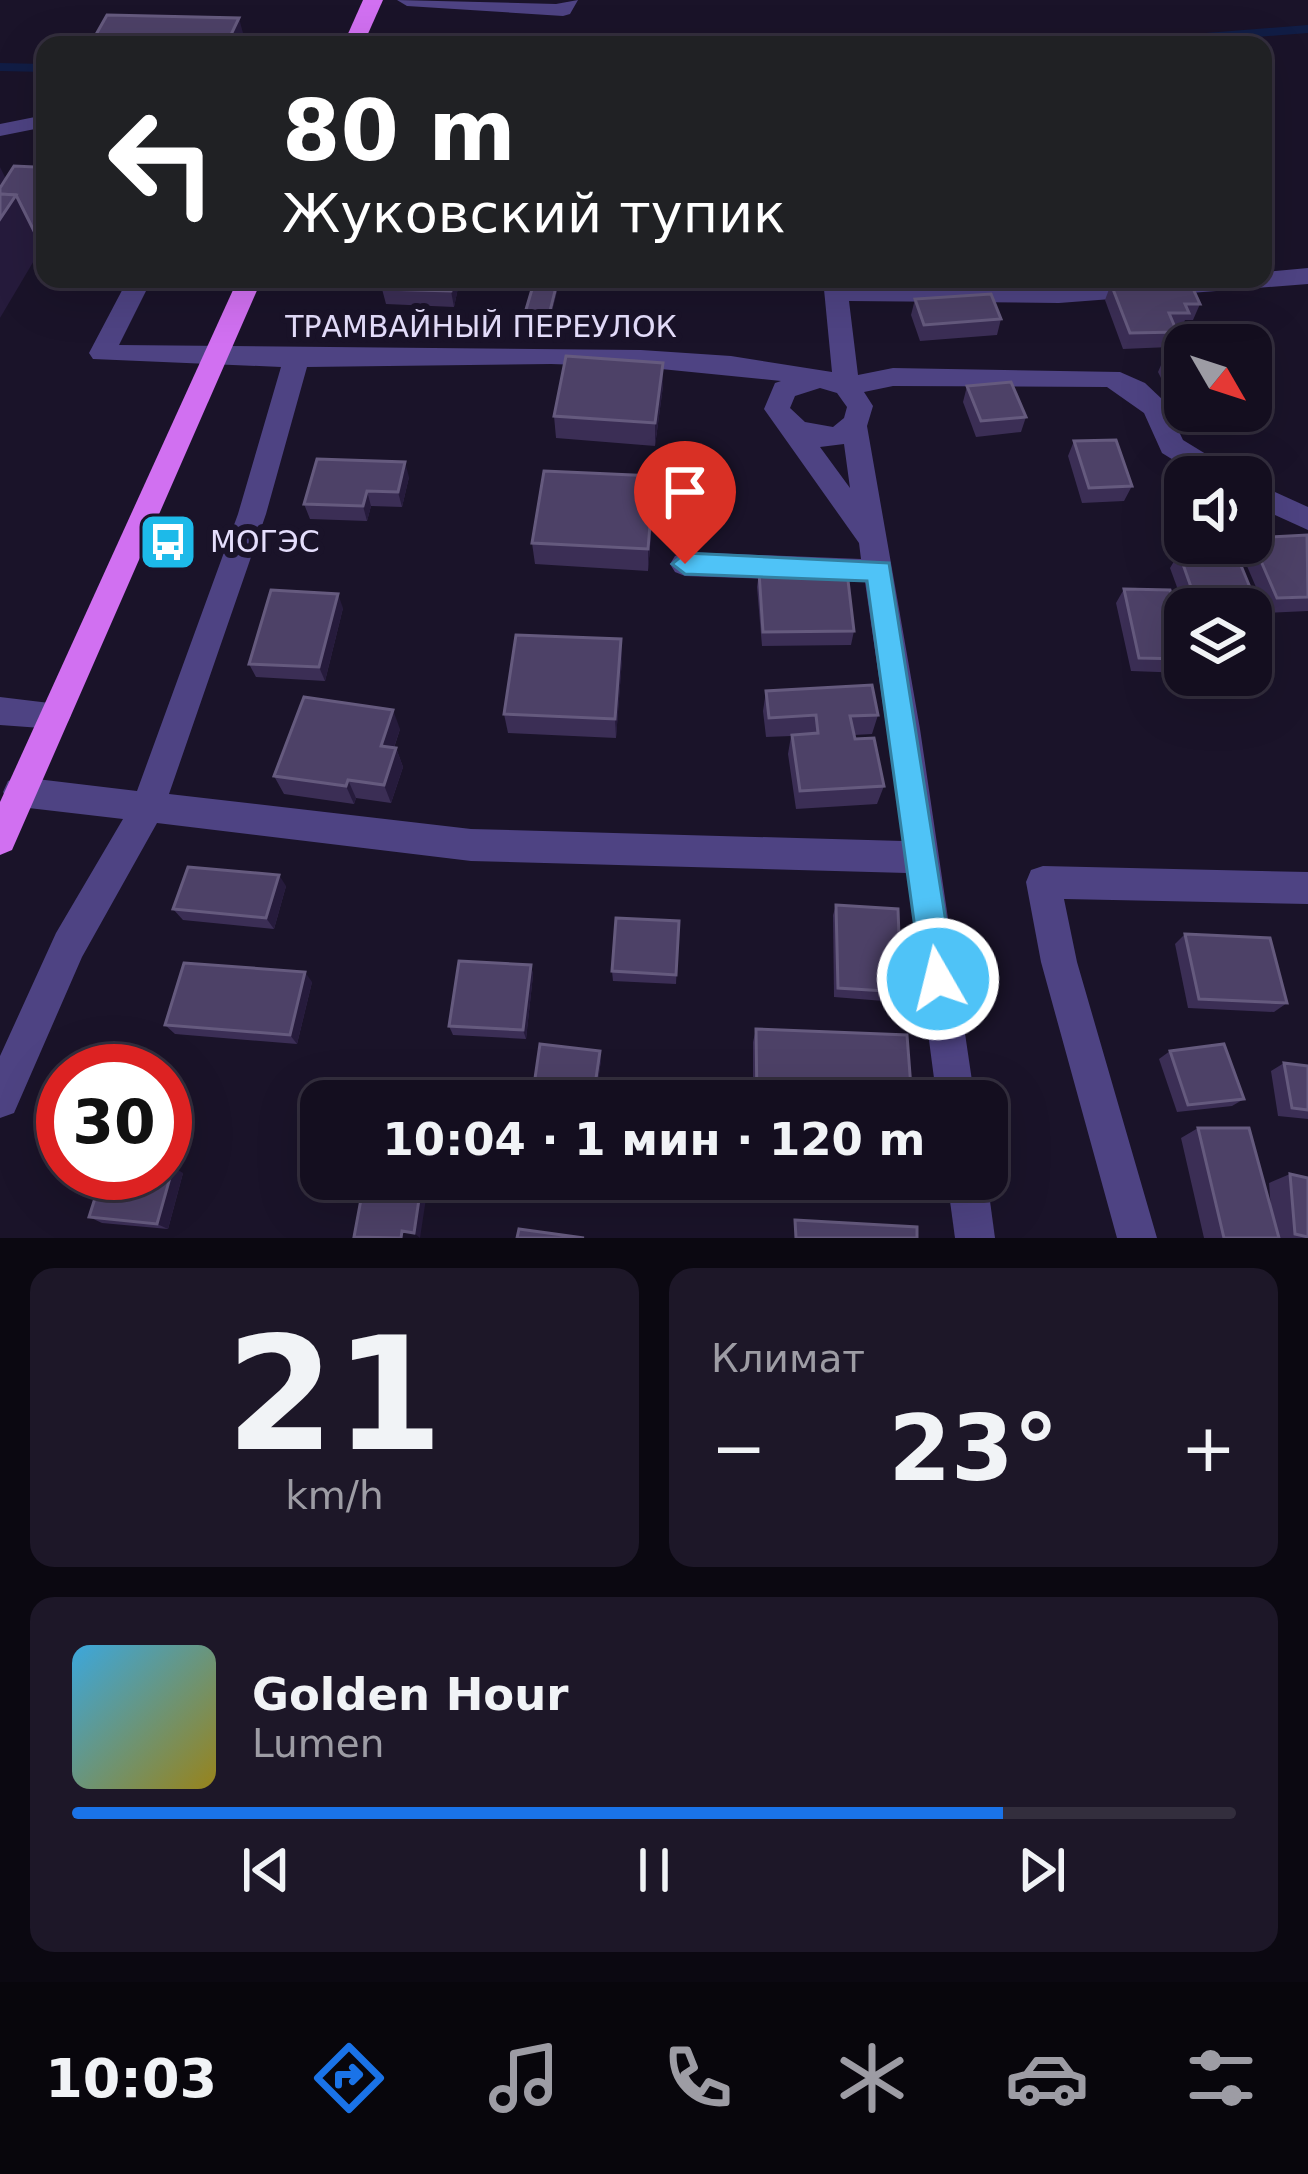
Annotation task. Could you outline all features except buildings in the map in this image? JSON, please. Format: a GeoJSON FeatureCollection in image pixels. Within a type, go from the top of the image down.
{"type":"FeatureCollection","features":[{"type":"Feature","properties":{"kind":"main road"},"geometry":{"type":"LineString","coordinates":[[357,36],[373,0]]}},
{"type":"Feature","properties":{"kind":"main road"},"geometry":{"type":"LineString","coordinates":[[0,838],[246,288]]}},
{"type":"Feature","properties":{"kind":"street"},"geometry":{"type":"LineString","coordinates":[[407,0],[570,3]]}},
{"type":"Feature","properties":{"kind":"street"},"geometry":{"type":"LineString","coordinates":[[0,130],[36,123]]}},
{"type":"Feature","properties":{"kind":"street"},"geometry":{"type":"LineString","coordinates":[[1272,279],[1308,276]]}},
{"type":"Feature","properties":{"kind":"street","name":"ТРАМВАЙНЫЙ ПЕРЕУЛОК"},"geometry":{"type":"LineString","coordinates":[[135,288],[101,353],[214,361],[533,354],[742,366],[833,382]]}},
{"type":"Feature","properties":{"kind":"street"},"geometry":{"type":"LineString","coordinates":[[833,382],[837,288]]}},
{"type":"Feature","properties":{"kind":"street"},"geometry":{"type":"LineString","coordinates":[[886,288],[1059,295],[1151,288]]}},
{"type":"Feature","properties":{"kind":"street"},"geometry":{"type":"LineString","coordinates":[[0,1099],[69,945],[148,809],[252,514],[296,358]]}},
{"type":"Feature","properties":{"kind":"street"},"geometry":{"type":"LineString","coordinates":[[742,366],[778,399],[783,421],[878,558]]}},
{"type":"Feature","properties":{"kind":"street"},"geometry":{"type":"LineString","coordinates":[[778,399],[794,383],[893,377],[1111,378],[1136,390],[1155,407],[1172,446],[1188,456]]}},
{"type":"Feature","properties":{"kind":"street"},"geometry":{"type":"LineString","coordinates":[[833,382],[860,406],[854,426],[878,558],[953,1080]]}},
{"type":"Feature","properties":{"kind":"street"},"geometry":{"type":"LineString","coordinates":[[793,430],[831,437],[854,426]]}},
{"type":"Feature","properties":{"kind":"street"},"geometry":{"type":"LineString","coordinates":[[1272,502],[1308,519]]}},
{"type":"Feature","properties":{"kind":"street"},"geometry":{"type":"LineString","coordinates":[[685,564],[878,558]]}},
{"type":"Feature","properties":{"kind":"street"},"geometry":{"type":"LineString","coordinates":[[0,711],[55,715]]}},
{"type":"Feature","properties":{"kind":"street"},"geometry":{"type":"LineString","coordinates":[[20,792],[471,844],[921,857]]}},
{"type":"Feature","properties":{"kind":"street"},"geometry":{"type":"LineString","coordinates":[[1136,1238],[1059,962],[1043,882],[1308,888]]}},
{"type":"Feature","properties":{"kind":"street"},"geometry":{"type":"LineString","coordinates":[[970,1200],[975,1238]]}},
{"type":"Feature","properties":{"kind":"waterway"},"geometry":{"type":"LineString","coordinates":[[1219,36],[1308,29]]}},
{"type":"Feature","properties":{"kind":"waterway"},"geometry":{"type":"LineString","coordinates":[[0,67],[36,68]]}},
{"type":"Feature","properties":{"kind":"place","name":"МОГЭС"},"geometry":{"type":"Point","coordinates":[168,542]}},
{"type":"Feature","properties":{"kind":"route"},"geometry":{"type":"LineString","coordinates":[[685,564],[879,571],[938,979]]}}]}
